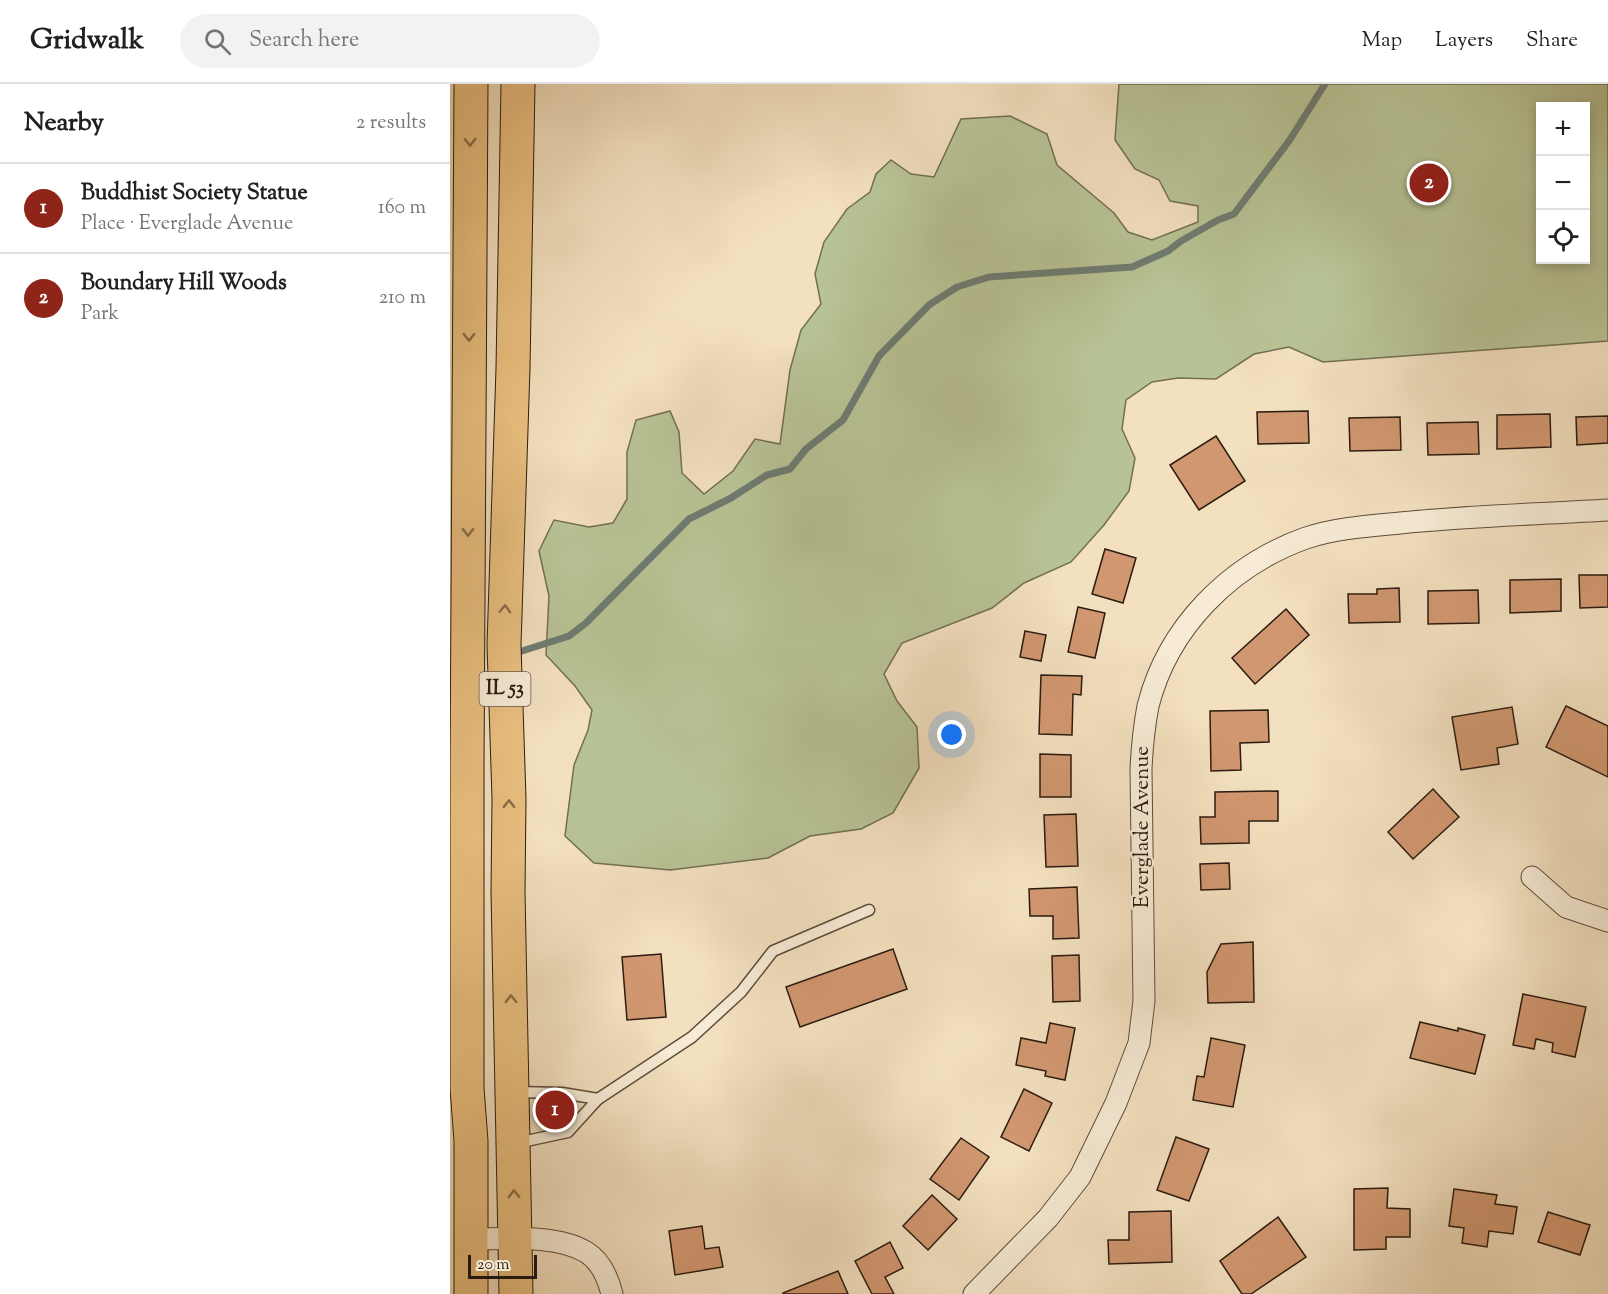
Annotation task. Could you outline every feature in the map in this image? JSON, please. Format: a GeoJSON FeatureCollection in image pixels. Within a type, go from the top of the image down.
{"type":"FeatureCollection","features":[{"type":"Feature","properties":{"kind":"main road","name":"IL 53"},"geometry":{"type":"LineString","coordinates":[[471,84],[463,768],[463,1088],[471,1141],[471,1294]]}},
{"type":"Feature","properties":{"kind":"main road","name":"IL 53"},"geometry":{"type":"LineString","coordinates":[[516,1294],[508,892],[509,799],[504,645],[513,368],[518,84]]}},
{"type":"Feature","properties":{"kind":"street","name":"Everglade Avenue"},"geometry":{"type":"LineString","coordinates":[[974,1294],[1048,1218],[1080,1177],[1116,1103],[1139,1043],[1144,1001],[1142,742],[1149,706],[1166,659],[1208,598],[1234,576],[1275,552],[1308,538],[1343,529],[1421,521],[1608,510]]}},
{"type":"Feature","properties":{"kind":"street"},"geometry":{"type":"LineString","coordinates":[[1532,878],[1566,907],[1608,921]]}},
{"type":"Feature","properties":{"kind":"street"},"geometry":{"type":"LineString","coordinates":[[471,1239],[514,1239],[561,1243],[586,1252],[599,1264],[608,1280],[612,1294]]}},
{"type":"Feature","properties":{"kind":"lane"},"geometry":{"type":"LineString","coordinates":[[514,1143],[568,1132],[598,1099],[693,1037],[741,992],[773,951],[869,910]]}},
{"type":"Feature","properties":{"kind":"lane"},"geometry":{"type":"LineString","coordinates":[[513,1092],[562,1093],[598,1099]]}},
{"type":"Feature","properties":{"kind":"green space"},"geometry":{"type":"Polygon","coordinates":[[[1119,84],[1608,84],[1608,341],[1323,362],[1289,347],[1254,354],[1216,379],[1178,378],[1152,382],[1126,400],[1122,429],[1135,458],[1129,491],[1104,525],[1071,562],[1024,583],[992,608],[902,643],[884,674],[897,701],[917,727],[919,768],[893,813],[861,829],[810,836],[768,858],[670,870],[594,863],[565,836],[574,765],[588,730],[592,710],[575,686],[546,655],[549,596],[539,551],[554,520],[589,527],[613,523],[627,499],[627,452],[636,420],[670,411],[679,432],[682,473],[704,494],[733,471],[755,439],[780,444],[790,370],[801,330],[821,304],[815,274],[824,242],[847,209],[870,192],[876,174],[891,160],[911,174],[934,177],[961,119],[1010,116],[1047,134],[1057,165],[1114,213],[1128,232],[1152,240],[1198,222],[1198,206],[1170,201],[1159,180],[1135,169],[1115,140],[1119,84]]]}},
{"type":"Feature","properties":{"kind":"building"},"geometry":{"type":"Polygon","coordinates":[[[1308,411],[1309,443],[1258,444],[1257,412],[1308,411]]]}},
{"type":"Feature","properties":{"kind":"building"},"geometry":{"type":"Polygon","coordinates":[[[1550,414],[1551,447],[1497,449],[1497,415],[1550,414]]]}},
{"type":"Feature","properties":{"kind":"building"},"geometry":{"type":"Polygon","coordinates":[[[1608,416],[1608,443],[1577,445],[1576,417],[1608,416]]]}},
{"type":"Feature","properties":{"kind":"building"},"geometry":{"type":"Polygon","coordinates":[[[1400,417],[1401,450],[1350,451],[1349,418],[1400,417]]]}},
{"type":"Feature","properties":{"kind":"building"},"geometry":{"type":"Polygon","coordinates":[[[1478,422],[1479,454],[1428,455],[1427,423],[1478,422]]]}},
{"type":"Feature","properties":{"kind":"building"},"geometry":{"type":"Polygon","coordinates":[[[1216,436],[1245,481],[1199,510],[1170,465],[1216,436]]]}},
{"type":"Feature","properties":{"kind":"building"},"geometry":{"type":"Polygon","coordinates":[[[1105,549],[1136,558],[1123,603],[1092,594],[1105,549]]]}},
{"type":"Feature","properties":{"kind":"building"},"geometry":{"type":"Polygon","coordinates":[[[1579,575],[1608,575],[1608,607],[1580,608],[1579,575]]]}},
{"type":"Feature","properties":{"kind":"building"},"geometry":{"type":"Polygon","coordinates":[[[1561,579],[1561,611],[1510,613],[1510,580],[1561,579]]]}},
{"type":"Feature","properties":{"kind":"building"},"geometry":{"type":"Polygon","coordinates":[[[1399,588],[1400,622],[1349,623],[1348,594],[1377,594],[1377,589],[1399,588]]]}},
{"type":"Feature","properties":{"kind":"building"},"geometry":{"type":"Polygon","coordinates":[[[1478,590],[1479,623],[1428,624],[1428,591],[1478,590]]]}},
{"type":"Feature","properties":{"kind":"building"},"geometry":{"type":"Polygon","coordinates":[[[1078,607],[1105,613],[1095,658],[1068,652],[1078,607]]]}},
{"type":"Feature","properties":{"kind":"building"},"geometry":{"type":"Polygon","coordinates":[[[1286,609],[1309,635],[1255,684],[1232,658],[1286,609]]]}},
{"type":"Feature","properties":{"kind":"building"},"geometry":{"type":"Polygon","coordinates":[[[1025,631],[1046,635],[1041,661],[1020,657],[1025,631]]]}},
{"type":"Feature","properties":{"kind":"building"},"geometry":{"type":"Polygon","coordinates":[[[1041,675],[1082,676],[1081,695],[1073,694],[1072,735],[1039,734],[1041,675]]]}},
{"type":"Feature","properties":{"kind":"building"},"geometry":{"type":"Polygon","coordinates":[[[1566,706],[1608,726],[1608,777],[1546,747],[1566,706]]]}},
{"type":"Feature","properties":{"kind":"building"},"geometry":{"type":"Polygon","coordinates":[[[1512,707],[1518,744],[1497,748],[1499,764],[1461,770],[1452,717],[1512,707]]]}},
{"type":"Feature","properties":{"kind":"building"},"geometry":{"type":"Polygon","coordinates":[[[1268,710],[1269,742],[1240,743],[1241,770],[1211,771],[1210,711],[1268,710]]]}},
{"type":"Feature","properties":{"kind":"building"},"geometry":{"type":"Polygon","coordinates":[[[1040,754],[1071,755],[1071,797],[1040,797],[1040,754]]]}},
{"type":"Feature","properties":{"kind":"building"},"geometry":{"type":"Polygon","coordinates":[[[1433,789],[1459,817],[1413,859],[1388,832],[1433,789]]]}},
{"type":"Feature","properties":{"kind":"building"},"geometry":{"type":"Polygon","coordinates":[[[1278,791],[1278,821],[1249,821],[1249,843],[1201,844],[1200,817],[1215,817],[1215,792],[1278,791]]]}},
{"type":"Feature","properties":{"kind":"building"},"geometry":{"type":"Polygon","coordinates":[[[1076,814],[1078,866],[1046,867],[1044,815],[1076,814]]]}},
{"type":"Feature","properties":{"kind":"building"},"geometry":{"type":"Polygon","coordinates":[[[1229,863],[1230,889],[1201,890],[1200,864],[1229,863]]]}},
{"type":"Feature","properties":{"kind":"building"},"geometry":{"type":"Polygon","coordinates":[[[1077,887],[1079,938],[1053,939],[1053,916],[1030,916],[1029,889],[1077,887]]]}},
{"type":"Feature","properties":{"kind":"building"},"geometry":{"type":"Polygon","coordinates":[[[1253,942],[1254,1002],[1208,1003],[1207,972],[1221,944],[1253,942]]]}},
{"type":"Feature","properties":{"kind":"building"},"geometry":{"type":"Polygon","coordinates":[[[893,949],[907,989],[800,1027],[786,987],[893,949]]]}},
{"type":"Feature","properties":{"kind":"building"},"geometry":{"type":"Polygon","coordinates":[[[661,954],[666,1017],[627,1020],[622,957],[661,954]]]}},
{"type":"Feature","properties":{"kind":"building"},"geometry":{"type":"Polygon","coordinates":[[[1079,955],[1080,1001],[1053,1002],[1052,956],[1079,955]]]}},
{"type":"Feature","properties":{"kind":"building"},"geometry":{"type":"Polygon","coordinates":[[[1523,994],[1586,1007],[1575,1057],[1552,1052],[1553,1043],[1536,1039],[1534,1049],[1513,1045],[1523,994]]]}},
{"type":"Feature","properties":{"kind":"building"},"geometry":{"type":"Polygon","coordinates":[[[1420,1022],[1485,1035],[1475,1074],[1410,1058],[1420,1022]]]}},
{"type":"Feature","properties":{"kind":"building"},"geometry":{"type":"Polygon","coordinates":[[[1050,1023],[1075,1028],[1065,1080],[1045,1076],[1046,1071],[1016,1065],[1021,1038],[1046,1043],[1050,1023]]]}},
{"type":"Feature","properties":{"kind":"building"},"geometry":{"type":"Polygon","coordinates":[[[1211,1038],[1245,1045],[1233,1107],[1193,1100],[1197,1076],[1204,1077],[1211,1038]]]}},
{"type":"Feature","properties":{"kind":"building"},"geometry":{"type":"Polygon","coordinates":[[[1024,1089],[1052,1103],[1029,1151],[1001,1137],[1024,1089]]]}},
{"type":"Feature","properties":{"kind":"building"},"geometry":{"type":"Polygon","coordinates":[[[1176,1137],[1209,1149],[1189,1201],[1157,1190],[1176,1137]]]}},
{"type":"Feature","properties":{"kind":"building"},"geometry":{"type":"Polygon","coordinates":[[[961,1138],[989,1157],[959,1200],[930,1179],[961,1138]]]}},
{"type":"Feature","properties":{"kind":"building"},"geometry":{"type":"Polygon","coordinates":[[[1388,1188],[1387,1208],[1410,1209],[1410,1237],[1386,1237],[1386,1249],[1354,1250],[1354,1189],[1388,1188]]]}},
{"type":"Feature","properties":{"kind":"building"},"geometry":{"type":"Polygon","coordinates":[[[1454,1189],[1497,1195],[1495,1204],[1517,1207],[1513,1234],[1489,1231],[1487,1247],[1462,1243],[1464,1228],[1449,1226],[1454,1189]]]}},
{"type":"Feature","properties":{"kind":"building"},"geometry":{"type":"Polygon","coordinates":[[[932,1195],[957,1219],[928,1250],[903,1226],[932,1195]]]}},
{"type":"Feature","properties":{"kind":"building"},"geometry":{"type":"Polygon","coordinates":[[[1171,1211],[1172,1262],[1109,1264],[1108,1240],[1129,1240],[1129,1212],[1171,1211]]]}},
{"type":"Feature","properties":{"kind":"building"},"geometry":{"type":"Polygon","coordinates":[[[1548,1212],[1590,1225],[1580,1255],[1538,1242],[1548,1212]]]}},
{"type":"Feature","properties":{"kind":"building"},"geometry":{"type":"Polygon","coordinates":[[[1278,1217],[1306,1257],[1251,1294],[1242,1294],[1220,1261],[1278,1217]]]}},
{"type":"Feature","properties":{"kind":"building"},"geometry":{"type":"Polygon","coordinates":[[[702,1226],[705,1249],[719,1247],[723,1267],[675,1275],[669,1231],[702,1226]]]}},
{"type":"Feature","properties":{"kind":"building"},"geometry":{"type":"Polygon","coordinates":[[[890,1242],[903,1268],[885,1277],[894,1294],[872,1294],[855,1261],[890,1242]]]}},
{"type":"Feature","properties":{"kind":"building"},"geometry":{"type":"Polygon","coordinates":[[[838,1271],[848,1294],[783,1294],[783,1293],[838,1271]]]}},
{"type":"Feature","properties":{"kind":"waterway"},"geometry":{"type":"LineString","coordinates":[[522,651],[569,636],[586,623],[689,519],[731,498],[767,475],[790,469],[806,449],[843,420],[879,356],[929,305],[957,287],[989,277],[1132,267],[1168,251],[1218,220],[1234,214],[1289,141],[1325,84]]}},
{"type":"Feature","properties":{"kind":"place","name":"Boundary Hill Woods"},"geometry":{"type":"Point","coordinates":[1429,183]}},
{"type":"Feature","properties":{"kind":"place","name":"Buddhist Society Statue"},"geometry":{"type":"Point","coordinates":[555,1110]}}]}
